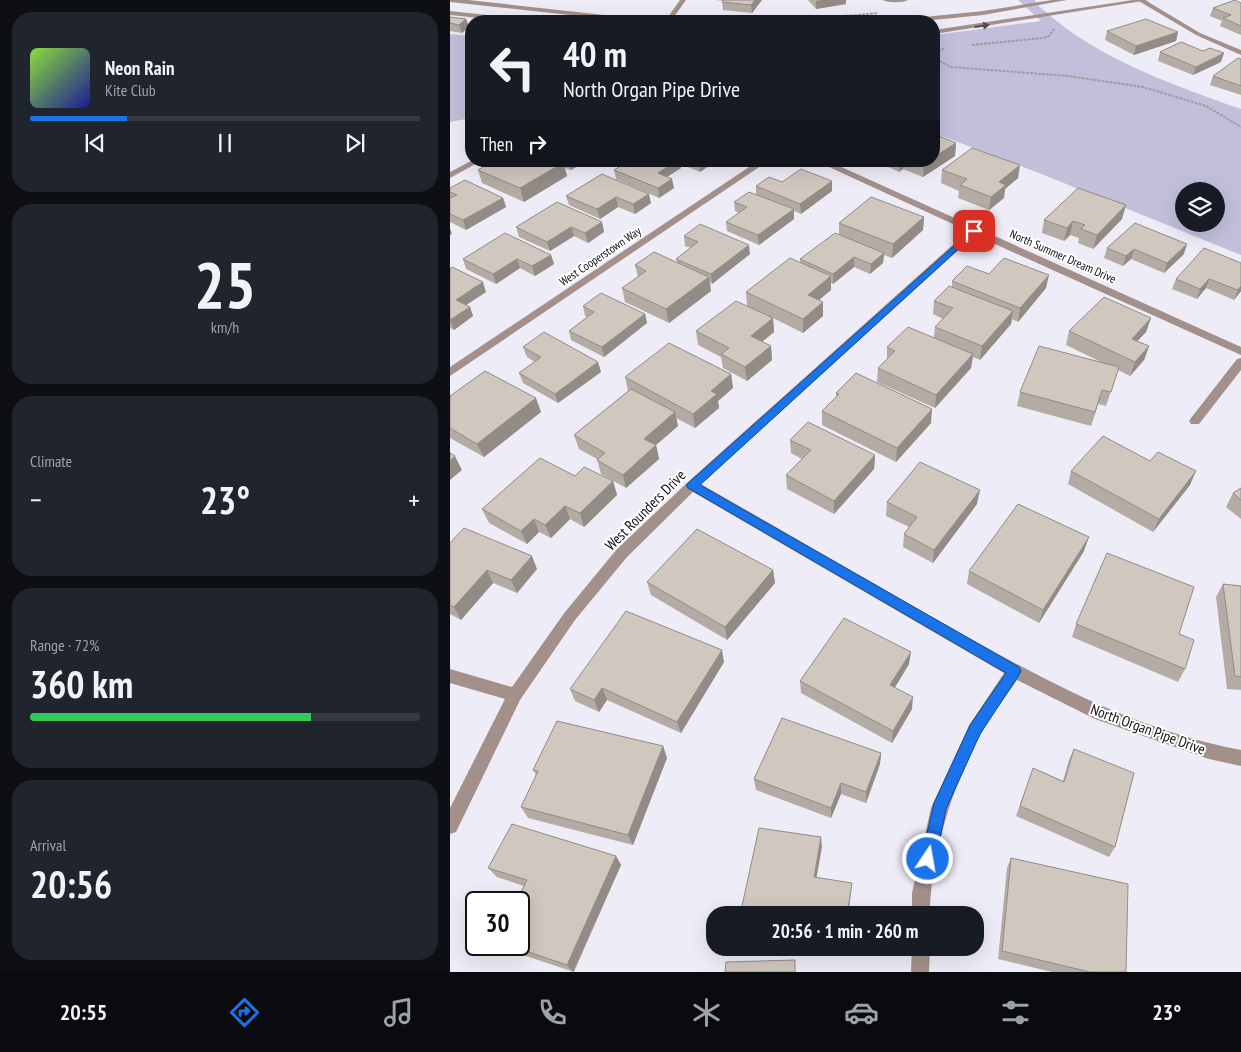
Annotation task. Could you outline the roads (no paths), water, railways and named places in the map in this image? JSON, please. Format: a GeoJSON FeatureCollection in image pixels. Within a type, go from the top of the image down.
{"type":"FeatureCollection","features":[{"type":"Feature","properties":{"kind":"street"},"geometry":{"type":"LineString","coordinates":[[450,0],[586,15]]}},
{"type":"Feature","properties":{"kind":"street"},"geometry":{"type":"LineString","coordinates":[[672,15],[683,0]]}},
{"type":"Feature","properties":{"kind":"street"},"geometry":{"type":"LineString","coordinates":[[886,0],[905,0]]}},
{"type":"Feature","properties":{"kind":"street"},"geometry":{"type":"LineString","coordinates":[[940,17],[983,13],[1064,0]]}},
{"type":"Feature","properties":{"kind":"street"},"geometry":{"type":"LineString","coordinates":[[940,31],[1142,0],[1198,34],[1241,53]]}},
{"type":"Feature","properties":{"kind":"street"},"geometry":{"type":"LineString","coordinates":[[450,13],[468,15]]}},
{"type":"Feature","properties":{"kind":"street"},"geometry":{"type":"LineString","coordinates":[[450,175],[465,167]]}},
{"type":"Feature","properties":{"kind":"street","name":"West Cooperstown Way"},"geometry":{"type":"LineString","coordinates":[[450,372],[755,167]]}},
{"type":"Feature","properties":{"kind":"street","name":"North Summer Dream Drive"},"geometry":{"type":"LineString","coordinates":[[833,167],[1241,351]]}},
{"type":"Feature","properties":{"kind":"street","name":"West Rounders Drive"},"geometry":{"type":"LineString","coordinates":[[450,826],[516,695],[570,616],[616,560],[692,485],[974,231]]}},
{"type":"Feature","properties":{"kind":"street"},"geometry":{"type":"LineString","coordinates":[[1194,421],[1241,362]]}},
{"type":"Feature","properties":{"kind":"street","name":"North Organ Pipe Drive"},"geometry":{"type":"LineString","coordinates":[[692,485],[1014,671],[1100,714],[1209,752],[1241,758]]}},
{"type":"Feature","properties":{"kind":"street"},"geometry":{"type":"LineString","coordinates":[[921,906],[921,893],[939,808],[975,730],[1014,671]]}},
{"type":"Feature","properties":{"kind":"street"},"geometry":{"type":"LineString","coordinates":[[450,676],[516,695]]}},
{"type":"Feature","properties":{"kind":"street"},"geometry":{"type":"LineString","coordinates":[[920,972],[921,956]]}}]}
